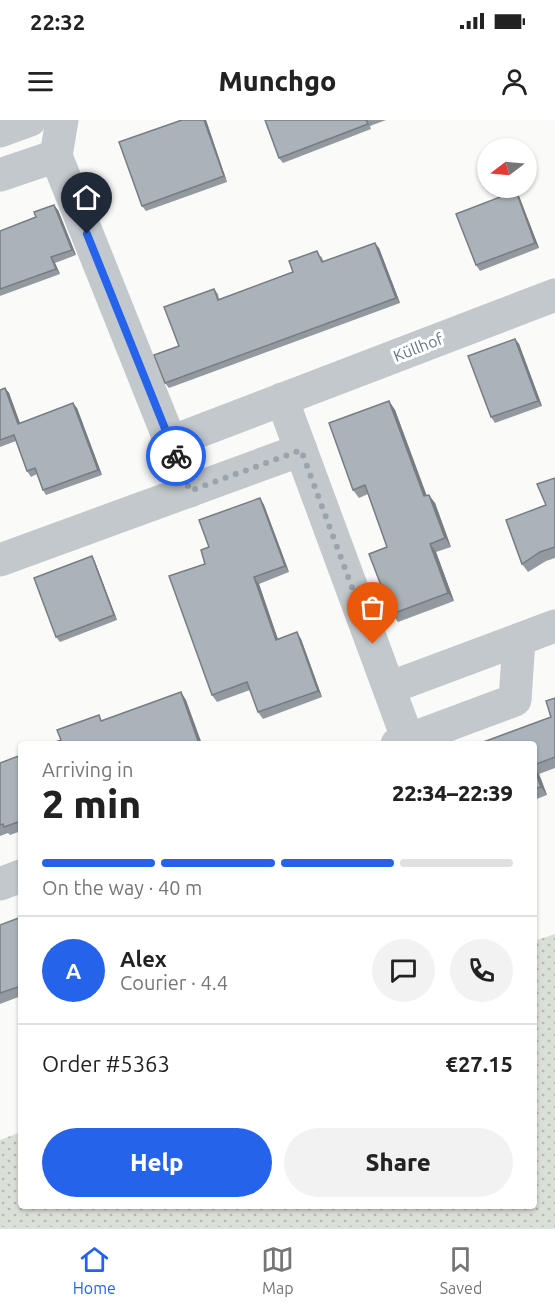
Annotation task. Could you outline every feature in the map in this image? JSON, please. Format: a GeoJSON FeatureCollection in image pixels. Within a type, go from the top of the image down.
{"type":"FeatureCollection","features":[{"type":"Feature","properties":{"kind":"street"},"geometry":{"type":"LineString","coordinates":[[0,131],[30,120]]}},
{"type":"Feature","properties":{"kind":"street"},"geometry":{"type":"LineString","coordinates":[[62,120],[56,156],[190,491]]}},
{"type":"Feature","properties":{"kind":"street"},"geometry":{"type":"LineString","coordinates":[[0,176],[56,156]]}},
{"type":"Feature","properties":{"kind":"street","name":"Küllhof"},"geometry":{"type":"LineString","coordinates":[[171,442],[555,295]]}},
{"type":"Feature","properties":{"kind":"street"},"geometry":{"type":"LineString","coordinates":[[282,399],[389,688],[402,741]]}},
{"type":"Feature","properties":{"kind":"street"},"geometry":{"type":"LineString","coordinates":[[0,560],[301,450]]}},
{"type":"Feature","properties":{"kind":"street"},"geometry":{"type":"LineString","coordinates":[[389,688],[555,626]]}},
{"type":"Feature","properties":{"kind":"street"},"geometry":{"type":"LineString","coordinates":[[405,741],[515,700],[519,640]]}},
{"type":"Feature","properties":{"kind":"street"},"geometry":{"type":"LineString","coordinates":[[0,884],[18,877]]}},
{"type":"Feature","properties":{"kind":"shaded area"},"geometry":{"type":"Polygon","coordinates":[[[555,934],[555,1227],[0,1227],[0,1140],[18,1133],[18,1209],[537,1209],[537,940],[555,934]]]}},
{"type":"Feature","properties":{"kind":"building"},"geometry":{"type":"Polygon","coordinates":[[[182,120],[204,120],[224,176],[142,206],[119,142],[182,120]]]}},
{"type":"Feature","properties":{"kind":"building"},"geometry":{"type":"Polygon","coordinates":[[[265,120],[366,120],[368,124],[279,158],[265,120]]]}},
{"type":"Feature","properties":{"kind":"building"},"geometry":{"type":"Polygon","coordinates":[[[498,198],[519,198],[535,243],[476,265],[456,214],[498,198]]]}},
{"type":"Feature","properties":{"kind":"building"},"geometry":{"type":"Polygon","coordinates":[[[54,205],[72,250],[51,257],[56,269],[0,289],[0,231],[36,217],[34,212],[54,205]]]}},
{"type":"Feature","properties":{"kind":"building"},"geometry":{"type":"Polygon","coordinates":[[[375,243],[396,298],[165,383],[154,355],[179,346],[164,307],[214,289],[218,300],[293,272],[289,261],[317,251],[322,262],[375,243]]]}},
{"type":"Feature","properties":{"kind":"building"},"geometry":{"type":"Polygon","coordinates":[[[515,339],[538,401],[491,417],[468,356],[515,339]]]}},
{"type":"Feature","properties":{"kind":"building"},"geometry":{"type":"Polygon","coordinates":[[[5,388],[18,424],[73,403],[98,470],[43,490],[35,468],[27,471],[14,435],[0,440],[0,390],[5,388]]]}},
{"type":"Feature","properties":{"kind":"building"},"geometry":{"type":"Polygon","coordinates":[[[389,401],[424,496],[429,495],[445,538],[430,544],[448,593],[392,614],[369,554],[387,547],[365,485],[353,490],[329,423],[389,401]]]}},
{"type":"Feature","properties":{"kind":"building"},"geometry":{"type":"Polygon","coordinates":[[[555,478],[555,547],[540,552],[522,564],[506,520],[546,505],[537,484],[555,478]]]}},
{"type":"Feature","properties":{"kind":"building"},"geometry":{"type":"Polygon","coordinates":[[[260,498],[285,566],[254,577],[276,640],[297,632],[318,691],[258,712],[247,682],[212,695],[169,576],[205,564],[201,550],[209,547],[199,520],[260,498]]]}},
{"type":"Feature","properties":{"kind":"building"},"geometry":{"type":"Polygon","coordinates":[[[92,556],[114,615],[56,637],[34,578],[92,556]]]}},
{"type":"Feature","properties":{"kind":"building"},"geometry":{"type":"Polygon","coordinates":[[[181,692],[198,741],[58,741],[61,740],[57,730],[99,715],[101,721],[181,692]]]}},
{"type":"Feature","properties":{"kind":"building"},"geometry":{"type":"Polygon","coordinates":[[[555,698],[555,757],[537,764],[537,741],[486,741],[551,717],[546,701],[555,698]]]}},
{"type":"Feature","properties":{"kind":"building"},"geometry":{"type":"Polygon","coordinates":[[[18,756],[18,822],[4,827],[3,824],[0,825],[0,763],[18,756]]]}},
{"type":"Feature","properties":{"kind":"building"},"geometry":{"type":"Polygon","coordinates":[[[537,776],[541,787],[537,788],[537,776]]]}},
{"type":"Feature","properties":{"kind":"building"},"geometry":{"type":"Polygon","coordinates":[[[18,918],[18,987],[0,993],[0,925],[18,918]]]}},
{"type":"Feature","properties":{"kind":"way so far"},"geometry":{"type":"LineString","coordinates":[[176,456],[190,491],[301,450],[373,644]]}},
{"type":"Feature","properties":{"kind":"route"},"geometry":{"type":"LineString","coordinates":[[87,234],[176,456]]}}]}
